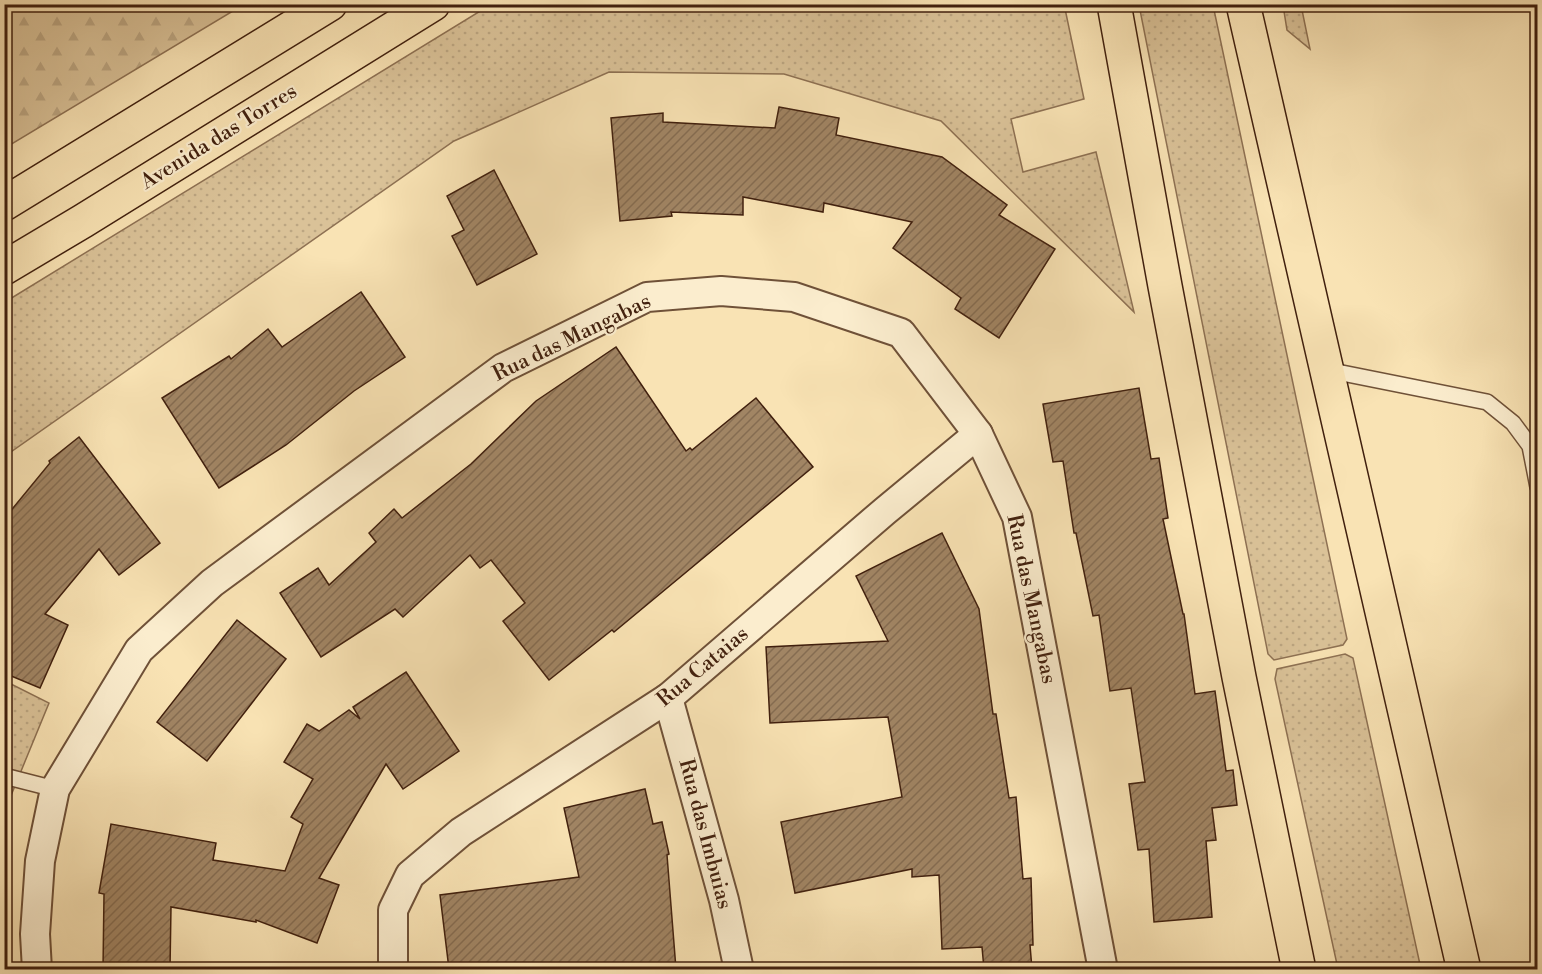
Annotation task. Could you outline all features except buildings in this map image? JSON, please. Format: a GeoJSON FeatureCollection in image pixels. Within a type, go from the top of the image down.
{"type":"FeatureCollection","features":[{"type":"Feature","properties":{"kind":"main road"},"geometry":{"type":"LineString","coordinates":[[4,204],[330,4]]}},
{"type":"Feature","properties":{"kind":"main road","name":"Avenida das Torres"},"geometry":{"type":"LineString","coordinates":[[4,268],[433,4]]}},
{"type":"Feature","properties":{"kind":"main road"},"geometry":{"type":"LineString","coordinates":[[1114,4],[1239,677],[1299,969]]}},
{"type":"Feature","properties":{"kind":"main road"},"geometry":{"type":"LineString","coordinates":[[1243,4],[1464,969]]}},
{"type":"Feature","properties":{"kind":"street","name":"Rua das Mangabas"},"geometry":{"type":"LineString","coordinates":[[37,969],[35,934],[40,861],[54,789],[139,650],[212,583],[502,368],[647,297],[721,291],[794,297],[901,333],[978,434],[1017,517],[1103,969]]}},
{"type":"Feature","properties":{"kind":"street","name":"Rua Cataias"},"geometry":{"type":"LineString","coordinates":[[393,969],[393,910],[410,875],[461,832],[668,698],[978,434]]}},
{"type":"Feature","properties":{"kind":"street","name":"Rua das Imbuias"},"geometry":{"type":"LineString","coordinates":[[668,698],[724,900],[739,969]]}},
{"type":"Feature","properties":{"kind":"lane"},"geometry":{"type":"LineString","coordinates":[[1326,370],[1487,402],[1513,423],[1530,446],[1538,487]]}},
{"type":"Feature","properties":{"kind":"lane"},"geometry":{"type":"LineString","coordinates":[[4,776],[54,789]]}},
{"type":"Feature","properties":{"kind":"green space"},"geometry":{"type":"Polygon","coordinates":[[[5,4],[243,5],[5,148],[5,4]]]}},
{"type":"Feature","properties":{"kind":"green space"},"geometry":{"type":"Polygon","coordinates":[[[1064,4],[1084,99],[1011,119],[1023,172],[1096,152],[1134,312],[941,121],[784,74],[609,72],[454,141],[5,456],[5,302],[490,5],[1064,4]]]}},
{"type":"Feature","properties":{"kind":"green space"},"geometry":{"type":"Polygon","coordinates":[[[1139,5],[1213,5],[1347,639],[1343,645],[1274,660],[1268,654],[1139,5]]]}},
{"type":"Feature","properties":{"kind":"green space"},"geometry":{"type":"Polygon","coordinates":[[[1283,5],[1301,5],[1310,49],[1287,30],[1283,5]]]}},
{"type":"Feature","properties":{"kind":"green space"},"geometry":{"type":"Polygon","coordinates":[[[1345,654],[1353,658],[1421,969],[1338,969],[1275,679],[1277,669],[1345,654]]]}},
{"type":"Feature","properties":{"kind":"green space"},"geometry":{"type":"Polygon","coordinates":[[[5,681],[49,703],[10,798],[5,837],[5,681]]]}}]}
